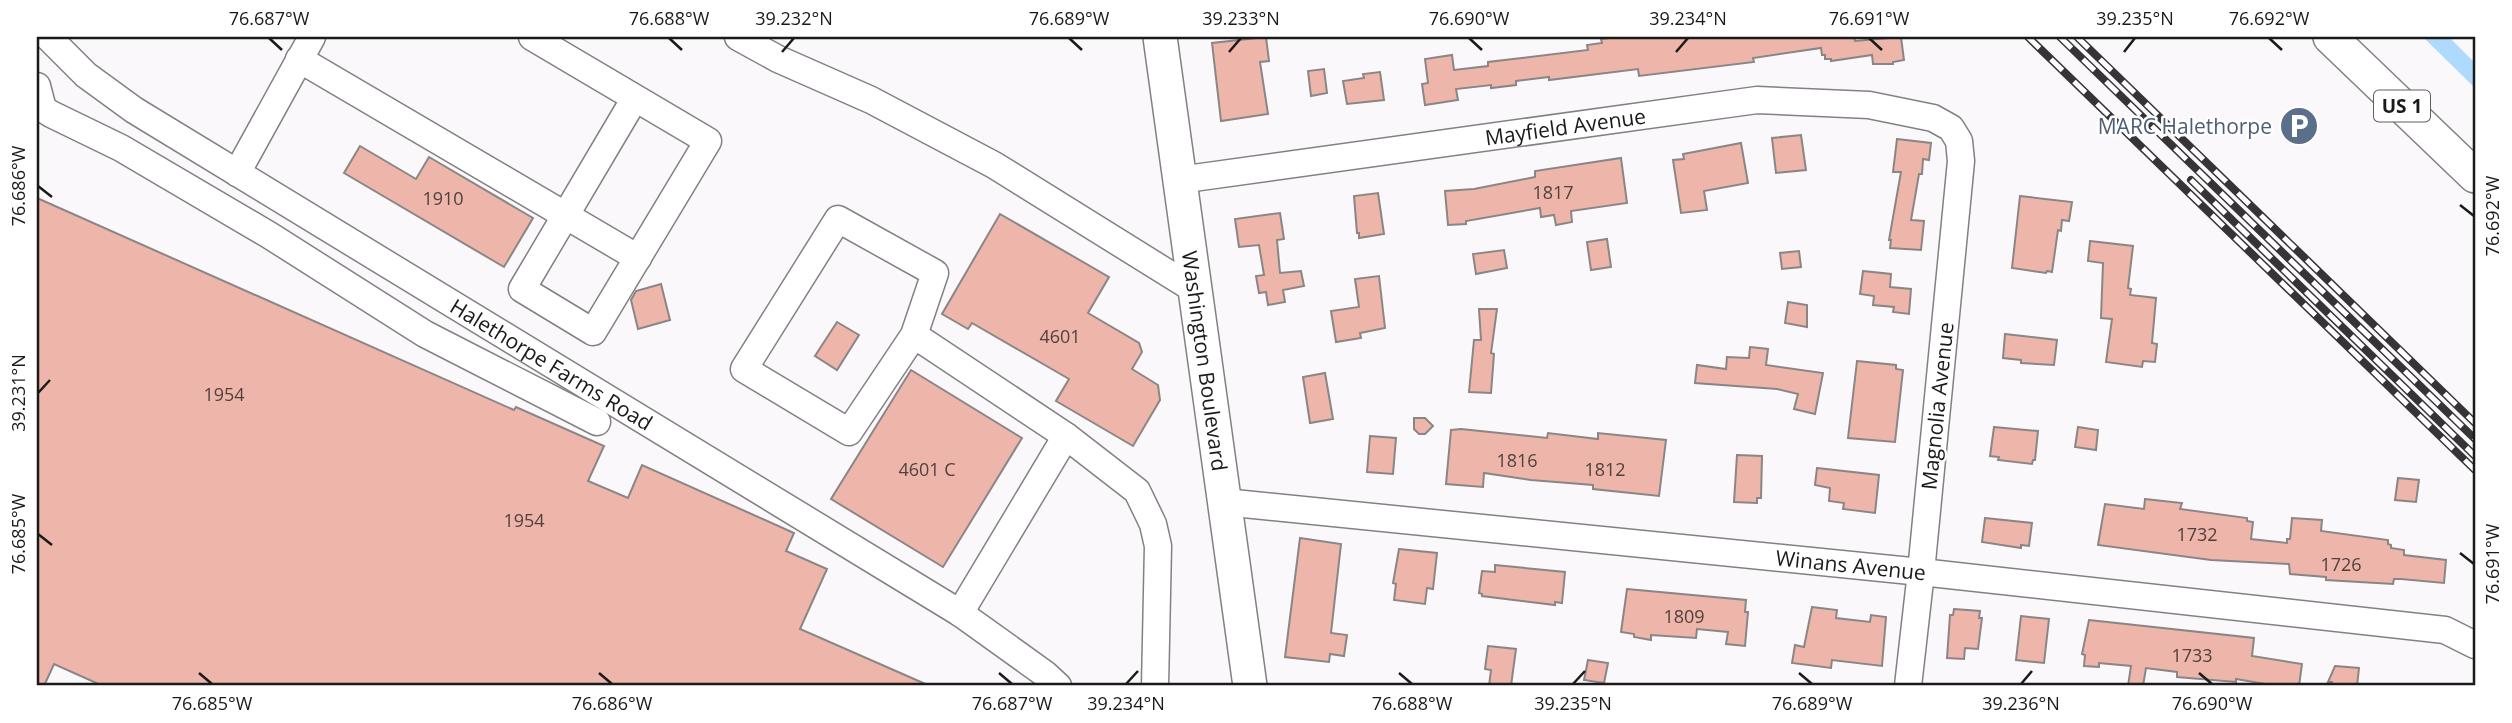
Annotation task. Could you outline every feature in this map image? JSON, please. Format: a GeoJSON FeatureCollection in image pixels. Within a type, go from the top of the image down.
{"type":"FeatureCollection","features":[{"type":"Feature","properties":{"kind":"main road","name":"Washington Boulevard"},"geometry":{"type":"LineString","coordinates":[[1160,37],[1250,686]]}},
{"type":"Feature","properties":{"kind":"main road","name":"US 1"},"geometry":{"type":"LineString","coordinates":[[2330,37],[2475,176]]}},
{"type":"Feature","properties":{"kind":"main road","name":"US 1"},"geometry":{"type":"LineString","coordinates":[[2360,37],[2475,148]]}},
{"type":"Feature","properties":{"kind":"street","name":"Halethorpe Farms Road"},"geometry":{"type":"LineString","coordinates":[[48,37],[86,75],[134,110],[960,613],[1035,666],[1058,686]]}},
{"type":"Feature","properties":{"kind":"street"},"geometry":{"type":"LineString","coordinates":[[532,37],[708,141],[593,332],[522,289],[635,98]]}},
{"type":"Feature","properties":{"kind":"street"},"geometry":{"type":"LineString","coordinates":[[738,37],[778,59],[872,100],[994,165],[1195,290]]}},
{"type":"Feature","properties":{"kind":"street"},"geometry":{"type":"LineString","coordinates":[[237,173],[306,48],[565,216],[638,258]]}},
{"type":"Feature","properties":{"kind":"street"},"geometry":{"type":"LineString","coordinates":[[37,86],[43,108],[51,114],[121,149],[269,235],[425,334],[597,422]]}},
{"type":"Feature","properties":{"kind":"street","name":"Mayfield Avenue"},"geometry":{"type":"LineString","coordinates":[[1179,180],[1757,100],[1869,105],[1933,118],[1951,128]]}},
{"type":"Feature","properties":{"kind":"street","name":"Magnolia Avenue"},"geometry":{"type":"LineString","coordinates":[[1908,686],[1961,161],[1959,141],[1951,128]]}},
{"type":"Feature","properties":{"kind":"street"},"geometry":{"type":"LineString","coordinates":[[838,219],[934,273],[914,335],[849,432],[744,369],[838,219]]}},
{"type":"Feature","properties":{"kind":"street"},"geometry":{"type":"LineString","coordinates":[[914,335],[1066,436],[1137,491],[1153,524],[1158,546],[1155,686]]}},
{"type":"Feature","properties":{"kind":"street"},"geometry":{"type":"LineString","coordinates":[[526,387],[541,358]]}},
{"type":"Feature","properties":{"kind":"street"},"geometry":{"type":"LineString","coordinates":[[960,613],[1066,436]]}},
{"type":"Feature","properties":{"kind":"street","name":"Winans Avenue"},"geometry":{"type":"LineString","coordinates":[[1224,502],[1921,572],[2445,630],[2475,645]]}},
{"type":"Feature","properties":{"kind":"water"},"geometry":{"type":"Polygon","coordinates":[[[2423,37],[2449,37],[2475,63],[2475,88],[2423,37]]]}},
{"type":"Feature","properties":{"kind":"building"},"geometry":{"type":"Polygon","coordinates":[[[1266,37],[1269,61],[1260,62],[1268,114],[1221,121],[1212,43],[1266,37]]]}},
{"type":"Feature","properties":{"kind":"building"},"geometry":{"type":"Polygon","coordinates":[[[1854,37],[1855,41],[1901,37],[1904,60],[1893,64],[1873,64],[1872,55],[1831,61],[1825,59],[1821,48],[1753,58],[1754,62],[1639,76],[1638,69],[1549,80],[1549,77],[1516,81],[1516,85],[1491,88],[1491,85],[1456,89],[1458,100],[1425,105],[1422,84],[1428,83],[1425,59],[1452,55],[1454,70],[1488,66],[1488,62],[1588,50],[1587,45],[1602,43],[1601,39],[1854,37]]]}},
{"type":"Feature","properties":{"kind":"building"},"geometry":{"type":"Polygon","coordinates":[[[1324,69],[1327,93],[1311,96],[1308,71],[1324,69]]]}},
{"type":"Feature","properties":{"kind":"building"},"geometry":{"type":"Polygon","coordinates":[[[1380,72],[1384,100],[1347,104],[1343,81],[1380,72]]]}},
{"type":"Feature","properties":{"kind":"building"},"geometry":{"type":"Polygon","coordinates":[[[1801,135],[1806,170],[1776,173],[1772,138],[1801,135]]]}},
{"type":"Feature","properties":{"kind":"building"},"geometry":{"type":"Polygon","coordinates":[[[1897,139],[1931,143],[1929,160],[1923,159],[1922,174],[1919,174],[1911,220],[1924,221],[1921,250],[1890,248],[1889,240],[1901,172],[1893,172],[1897,139]]]}},
{"type":"Feature","properties":{"kind":"building"},"geometry":{"type":"Polygon","coordinates":[[[1741,143],[1748,183],[1704,191],[1707,210],[1681,213],[1673,160],[1684,159],[1683,154],[1741,143]]]}},
{"type":"Feature","properties":{"kind":"building"},"geometry":{"type":"Polygon","coordinates":[[[360,146],[416,179],[429,157],[533,218],[504,267],[344,173],[360,146]]]}},
{"type":"Feature","properties":{"kind":"building"},"geometry":{"type":"Polygon","coordinates":[[[1621,158],[1627,203],[1571,211],[1572,222],[1556,225],[1554,215],[1541,217],[1540,208],[1466,221],[1466,224],[1448,225],[1445,191],[1474,189],[1535,177],[1535,171],[1621,158]]]}},
{"type":"Feature","properties":{"kind":"building"},"geometry":{"type":"Polygon","coordinates":[[[1378,193],[1384,234],[1359,238],[1354,196],[1378,193]]]}},
{"type":"Feature","properties":{"kind":"building"},"geometry":{"type":"Polygon","coordinates":[[[2020,196],[2072,202],[2069,221],[2062,220],[2061,231],[2058,230],[2052,272],[2012,268],[2020,196]]]}},
{"type":"Feature","properties":{"kind":"building"},"geometry":{"type":"Polygon","coordinates":[[[37,198],[514,410],[516,407],[604,446],[588,481],[628,498],[642,465],[794,533],[786,551],[827,569],[800,629],[930,686],[103,686],[54,664],[44,686],[37,686],[37,198]]]}},
{"type":"Feature","properties":{"kind":"building"},"geometry":{"type":"Polygon","coordinates":[[[1280,213],[1284,239],[1277,240],[1280,273],[1301,271],[1304,286],[1283,290],[1285,302],[1268,305],[1266,292],[1259,293],[1256,276],[1264,275],[1259,245],[1239,247],[1235,219],[1280,213]]]}},
{"type":"Feature","properties":{"kind":"building"},"geometry":{"type":"Polygon","coordinates":[[[1000,214],[1109,277],[1088,313],[1139,343],[1142,352],[1132,369],[1158,385],[1160,400],[1133,446],[1056,401],[1069,379],[972,323],[968,329],[942,314],[1000,214]]]}},
{"type":"Feature","properties":{"kind":"building"},"geometry":{"type":"Polygon","coordinates":[[[1607,239],[1611,267],[1591,270],[1587,242],[1607,239]]]}},
{"type":"Feature","properties":{"kind":"building"},"geometry":{"type":"Polygon","coordinates":[[[2090,241],[2133,246],[2128,288],[2131,289],[2130,295],[2156,298],[2152,343],[2157,344],[2155,362],[2143,361],[2142,367],[2106,362],[2112,319],[2101,318],[2103,263],[2088,261],[2090,241]]]}},
{"type":"Feature","properties":{"kind":"building"},"geometry":{"type":"Polygon","coordinates":[[[1504,250],[1507,268],[1476,274],[1473,254],[1504,250]]]}},
{"type":"Feature","properties":{"kind":"building"},"geometry":{"type":"Polygon","coordinates":[[[1799,251],[1801,267],[1782,269],[1780,253],[1799,251]]]}},
{"type":"Feature","properties":{"kind":"building"},"geometry":{"type":"Polygon","coordinates":[[[1863,271],[1891,274],[1890,287],[1911,289],[1909,314],[1893,312],[1894,307],[1873,305],[1874,296],[1860,294],[1863,271]]]}},
{"type":"Feature","properties":{"kind":"building"},"geometry":{"type":"Polygon","coordinates":[[[1379,276],[1385,328],[1360,333],[1361,338],[1336,342],[1331,311],[1359,307],[1355,279],[1379,276]]]}},
{"type":"Feature","properties":{"kind":"building"},"geometry":{"type":"Polygon","coordinates":[[[661,284],[670,320],[638,329],[631,300],[636,291],[661,284]]]}},
{"type":"Feature","properties":{"kind":"building"},"geometry":{"type":"Polygon","coordinates":[[[1788,302],[1807,305],[1807,327],[1785,323],[1788,302]]]}},
{"type":"Feature","properties":{"kind":"building"},"geometry":{"type":"Polygon","coordinates":[[[1479,309],[1497,309],[1491,353],[1494,354],[1491,393],[1469,392],[1474,340],[1481,340],[1479,309]]]}},
{"type":"Feature","properties":{"kind":"building"},"geometry":{"type":"Polygon","coordinates":[[[837,322],[859,335],[837,370],[815,356],[837,322]]]}},
{"type":"Feature","properties":{"kind":"building"},"geometry":{"type":"Polygon","coordinates":[[[2005,334],[2057,340],[2054,365],[2021,363],[2021,360],[2003,358],[2005,334]]]}},
{"type":"Feature","properties":{"kind":"building"},"geometry":{"type":"Polygon","coordinates":[[[1750,347],[1768,349],[1766,365],[1823,373],[1815,414],[1794,409],[1798,394],[1777,389],[1695,383],[1697,365],[1726,369],[1727,357],[1749,358],[1750,347]]]}},
{"type":"Feature","properties":{"kind":"building"},"geometry":{"type":"Polygon","coordinates":[[[1857,361],[1896,365],[1896,369],[1903,370],[1895,442],[1848,438],[1857,361]]]}},
{"type":"Feature","properties":{"kind":"building"},"geometry":{"type":"Polygon","coordinates":[[[911,370],[1022,438],[943,567],[831,499],[911,370]]]}},
{"type":"Feature","properties":{"kind":"building"},"geometry":{"type":"Polygon","coordinates":[[[1325,373],[1333,419],[1310,423],[1303,377],[1325,373]]]}},
{"type":"Feature","properties":{"kind":"building"},"geometry":{"type":"Polygon","coordinates":[[[1414,418],[1425,418],[1433,426],[1425,434],[1419,434],[1414,429],[1414,418]]]}},
{"type":"Feature","properties":{"kind":"building"},"geometry":{"type":"Polygon","coordinates":[[[1994,427],[2038,431],[2035,460],[2032,464],[1998,460],[1999,457],[1990,456],[1994,427]]]}},
{"type":"Feature","properties":{"kind":"building"},"geometry":{"type":"Polygon","coordinates":[[[2078,427],[2098,430],[2096,450],[2075,447],[2078,427]]]}},
{"type":"Feature","properties":{"kind":"building"},"geometry":{"type":"Polygon","coordinates":[[[1451,430],[1547,438],[1548,433],[1598,439],[1598,433],[1666,440],[1659,496],[1593,489],[1593,485],[1484,473],[1483,487],[1446,484],[1451,430]]]}},
{"type":"Feature","properties":{"kind":"building"},"geometry":{"type":"Polygon","coordinates":[[[1370,436],[1396,438],[1393,474],[1367,472],[1370,436]]]}},
{"type":"Feature","properties":{"kind":"building"},"geometry":{"type":"Polygon","coordinates":[[[1737,455],[1762,456],[1761,498],[1757,498],[1757,503],[1734,502],[1737,455]]]}},
{"type":"Feature","properties":{"kind":"building"},"geometry":{"type":"Polygon","coordinates":[[[1817,468],[1879,475],[1875,513],[1843,509],[1844,503],[1829,501],[1830,488],[1815,485],[1817,468]]]}},
{"type":"Feature","properties":{"kind":"building"},"geometry":{"type":"Polygon","coordinates":[[[2398,478],[2419,480],[2416,502],[2395,500],[2398,478]]]}},
{"type":"Feature","properties":{"kind":"building"},"geometry":{"type":"Polygon","coordinates":[[[2145,499],[2182,503],[2180,509],[2247,518],[2247,521],[2253,522],[2251,539],[2287,543],[2287,539],[2290,539],[2292,518],[2322,520],[2321,531],[2388,540],[2391,548],[2404,550],[2404,555],[2446,560],[2444,583],[2401,579],[2394,579],[2393,584],[2326,580],[2326,577],[2290,574],[2289,564],[2211,560],[2098,545],[2105,504],[2144,509],[2145,499]]]}},
{"type":"Feature","properties":{"kind":"building"},"geometry":{"type":"Polygon","coordinates":[[[1985,518],[2032,523],[2029,546],[2021,545],[2021,548],[1982,542],[1985,518]]]}},
{"type":"Feature","properties":{"kind":"building"},"geometry":{"type":"Polygon","coordinates":[[[1300,538],[1341,544],[1331,633],[1347,635],[1344,656],[1330,654],[1329,662],[1285,657],[1300,538]]]}},
{"type":"Feature","properties":{"kind":"building"},"geometry":{"type":"Polygon","coordinates":[[[1399,549],[1437,553],[1433,589],[1427,588],[1425,604],[1394,600],[1396,584],[1393,583],[1399,549]]]}},
{"type":"Feature","properties":{"kind":"building"},"geometry":{"type":"Polygon","coordinates":[[[1495,565],[1565,572],[1562,603],[1555,602],[1555,605],[1482,596],[1479,593],[1482,571],[1495,572],[1495,565]]]}},
{"type":"Feature","properties":{"kind":"building"},"geometry":{"type":"Polygon","coordinates":[[[1627,589],[1746,600],[1745,612],[1748,612],[1745,646],[1726,644],[1728,632],[1697,629],[1696,638],[1651,635],[1651,640],[1621,632],[1627,589]]]}},
{"type":"Feature","properties":{"kind":"building"},"geometry":{"type":"Polygon","coordinates":[[[1812,607],[1837,610],[1836,618],[1870,622],[1871,615],[1886,617],[1882,666],[1832,660],[1831,668],[1792,663],[1795,645],[1804,647],[1812,607]]]}},
{"type":"Feature","properties":{"kind":"building"},"geometry":{"type":"Polygon","coordinates":[[[1954,609],[1980,611],[1979,618],[1982,618],[1978,649],[1965,648],[1964,659],[1947,658],[1950,615],[1953,615],[1954,609]]]}},
{"type":"Feature","properties":{"kind":"building"},"geometry":{"type":"Polygon","coordinates":[[[2021,616],[2049,619],[2044,663],[2016,660],[2021,616]]]}},
{"type":"Feature","properties":{"kind":"building"},"geometry":{"type":"Polygon","coordinates":[[[2089,620],[2254,638],[2252,656],[2302,664],[2299,686],[2277,686],[2236,679],[2236,682],[2177,677],[2177,672],[2146,668],[2143,686],[2128,686],[2131,666],[2099,663],[2099,667],[2084,666],[2085,655],[2082,654],[2089,620]]]}},
{"type":"Feature","properties":{"kind":"building"},"geometry":{"type":"Polygon","coordinates":[[[1488,646],[1516,649],[1511,686],[1489,686],[1491,670],[1485,669],[1488,646]]]}},
{"type":"Feature","properties":{"kind":"building"},"geometry":{"type":"Polygon","coordinates":[[[1588,660],[1608,663],[1604,683],[1584,680],[1588,660]]]}},
{"type":"Feature","properties":{"kind":"building"},"geometry":{"type":"Polygon","coordinates":[[[2335,666],[2359,668],[2357,686],[2332,686],[2332,682],[2328,682],[2335,666]]]}},
{"type":"Feature","properties":{"kind":"railway"},"geometry":{"type":"LineString","coordinates":[[2028,37],[2475,470]]}},
{"type":"Feature","properties":{"kind":"railway"},"geometry":{"type":"LineString","coordinates":[[2060,37],[2475,439]]}},
{"type":"Feature","properties":{"kind":"railway"},"geometry":{"type":"LineString","coordinates":[[2077,37],[2475,423]]}},
{"type":"Feature","properties":{"kind":"railway"},"geometry":{"type":"LineString","coordinates":[[2191,180],[2475,456]]}},
{"type":"Feature","properties":{"kind":"place","name":"MARC Halethorpe"},"geometry":{"type":"Point","coordinates":[2299,126]}}]}
